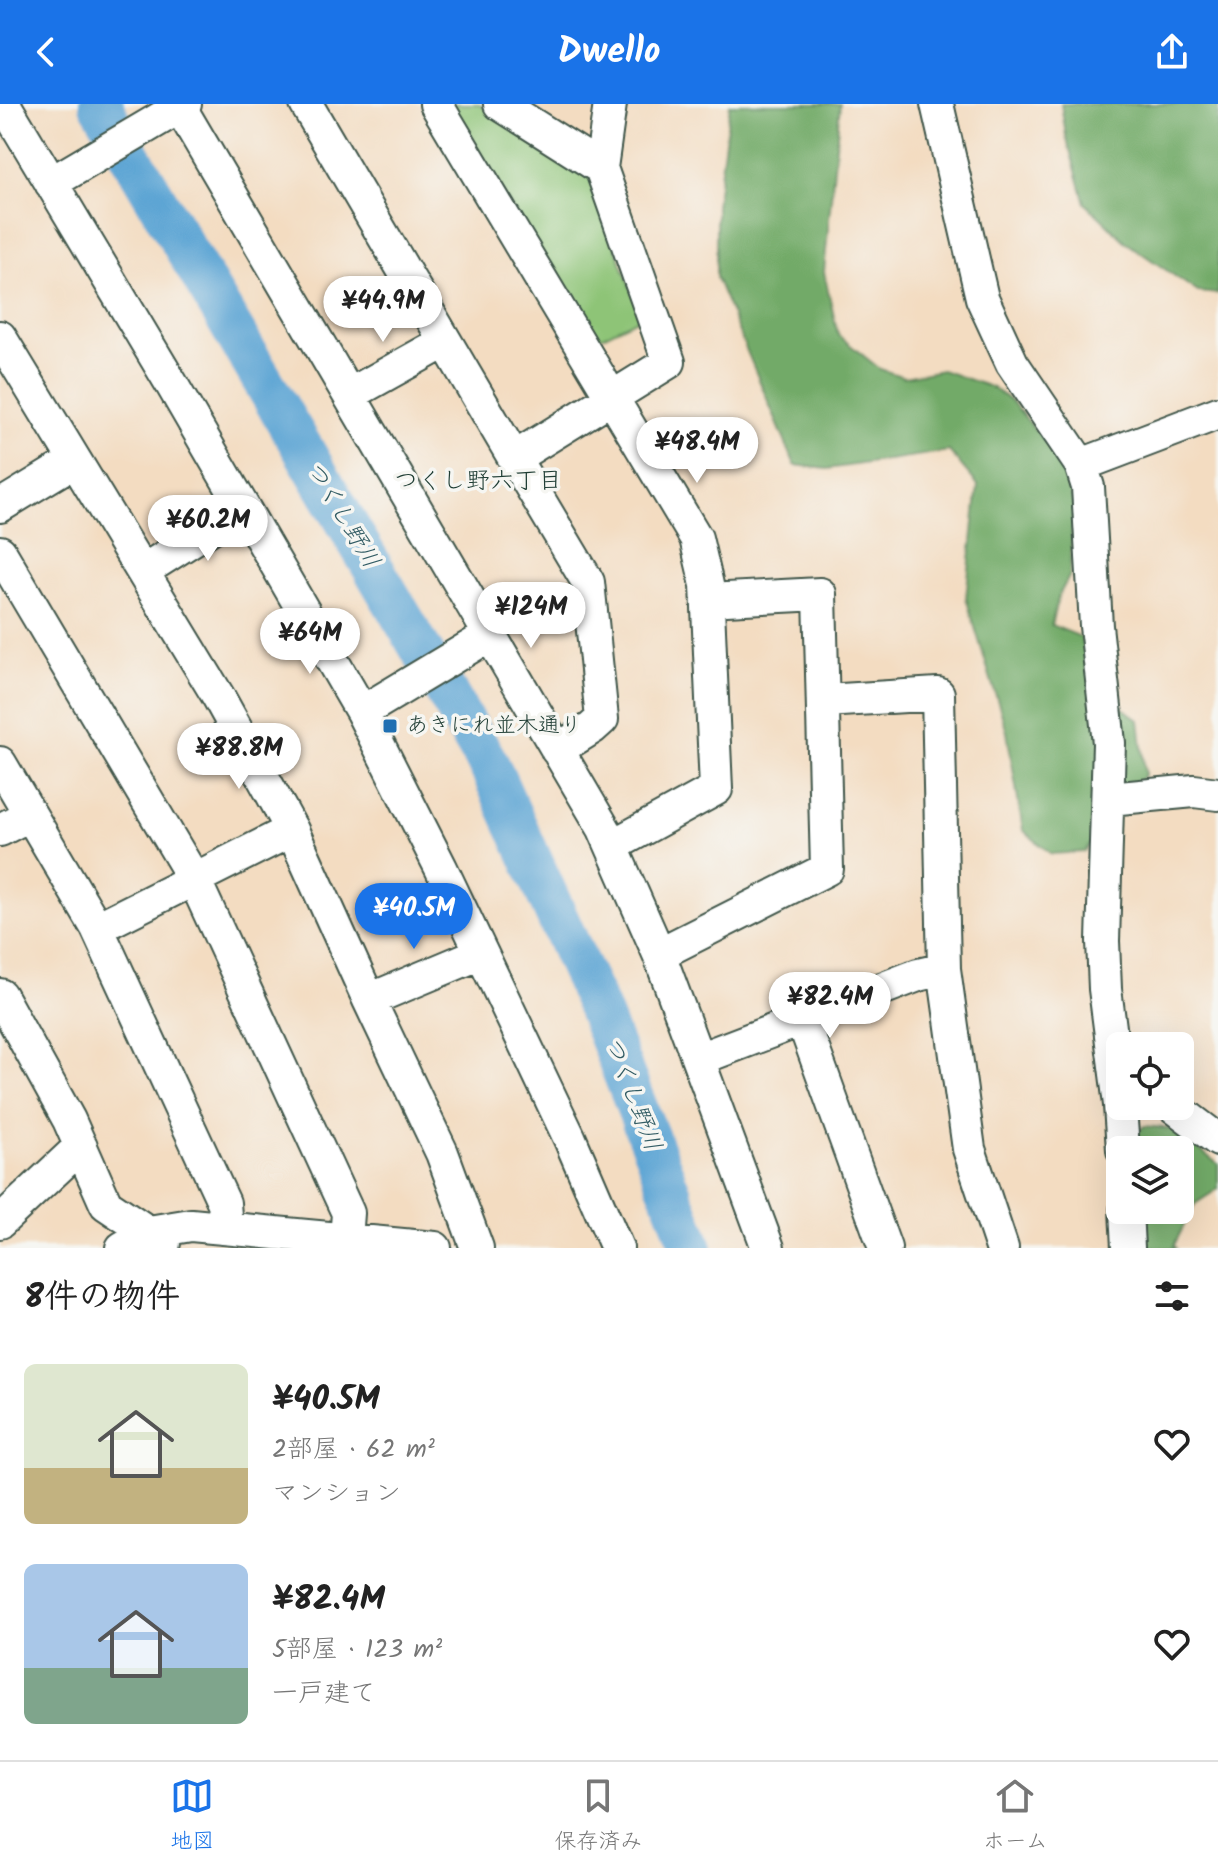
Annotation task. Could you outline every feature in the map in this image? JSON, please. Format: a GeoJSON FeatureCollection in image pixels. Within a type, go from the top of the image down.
{"type":"FeatureCollection","features":[{"type":"Feature","properties":{"kind":"street"},"geometry":{"type":"LineString","coordinates":[[4,104],[362,712],[570,1139],[617,1248]]}},
{"type":"Feature","properties":{"kind":"street"},"geometry":{"type":"LineString","coordinates":[[306,104],[588,582],[602,719],[557,750]]}},
{"type":"Feature","properties":{"kind":"street"},"geometry":{"type":"LineString","coordinates":[[436,104],[696,538],[707,585],[716,789],[612,846]]}},
{"type":"Feature","properties":{"kind":"street"},"geometry":{"type":"LineString","coordinates":[[500,104],[601,168]]}},
{"type":"Feature","properties":{"kind":"street"},"geometry":{"type":"LineString","coordinates":[[514,458],[669,362],[601,168],[610,104]]}},
{"type":"Feature","properties":{"kind":"street"},"geometry":{"type":"LineString","coordinates":[[937,104],[982,298],[1012,363],[1081,465],[1088,487],[1096,626],[1107,715],[1109,799],[1103,941],[1111,1032]]}},
{"type":"Feature","properties":{"kind":"street"},"geometry":{"type":"LineString","coordinates":[[51,183],[181,105],[612,846],[659,954],[768,1248]]}},
{"type":"Feature","properties":{"kind":"street"},"geometry":{"type":"LineString","coordinates":[[0,337],[218,696],[292,830],[442,1153],[477,1248]]}},
{"type":"Feature","properties":{"kind":"street"},"geometry":{"type":"LineString","coordinates":[[349,395],[444,342]]}},
{"type":"Feature","properties":{"kind":"street"},"geometry":{"type":"LineString","coordinates":[[1081,465],[1218,413]]}},
{"type":"Feature","properties":{"kind":"street"},"geometry":{"type":"LineString","coordinates":[[0,506],[74,461]]}},
{"type":"Feature","properties":{"kind":"street"},"geometry":{"type":"LineString","coordinates":[[143,571],[242,508]]}},
{"type":"Feature","properties":{"kind":"street"},"geometry":{"type":"LineString","coordinates":[[0,552],[194,879],[348,1213],[346,1239]]}},
{"type":"Feature","properties":{"kind":"street"},"geometry":{"type":"LineString","coordinates":[[659,954],[827,869],[820,594],[708,600]]}},
{"type":"Feature","properties":{"kind":"street"},"geometry":{"type":"LineString","coordinates":[[362,712],[490,635]]}},
{"type":"Feature","properties":{"kind":"street"},"geometry":{"type":"LineString","coordinates":[[825,701],[938,694],[944,969],[969,1149],[1002,1248]]}},
{"type":"Feature","properties":{"kind":"street"},"geometry":{"type":"LineString","coordinates":[[0,763],[10,830],[97,928],[224,1203],[226,1228]]}},
{"type":"Feature","properties":{"kind":"street"},"geometry":{"type":"LineString","coordinates":[[1109,799],[1194,791],[1218,794]]}},
{"type":"Feature","properties":{"kind":"street"},"geometry":{"type":"LineString","coordinates":[[97,928],[292,830]]}},
{"type":"Feature","properties":{"kind":"street"},"geometry":{"type":"LineString","coordinates":[[369,1000],[481,953]]}},
{"type":"Feature","properties":{"kind":"street"},"geometry":{"type":"LineString","coordinates":[[699,1059],[918,975],[944,969]]}},
{"type":"Feature","properties":{"kind":"street"},"geometry":{"type":"LineString","coordinates":[[0,995],[69,1120],[106,1204],[147,1243],[191,1225],[435,1248]]}},
{"type":"Feature","properties":{"kind":"street"},"geometry":{"type":"LineString","coordinates":[[803,1021],[885,1248]]}},
{"type":"Feature","properties":{"kind":"street"},"geometry":{"type":"LineString","coordinates":[[1192,1120],[1218,1140]]}},
{"type":"Feature","properties":{"kind":"street"},"geometry":{"type":"LineString","coordinates":[[0,1222],[81,1146]]}},
{"type":"Feature","properties":{"kind":"street"},"geometry":{"type":"LineString","coordinates":[[1127,1224],[1128,1248]]}},
{"type":"Feature","properties":{"kind":"green space"},"geometry":{"type":"Polygon","coordinates":[[[448,104],[478,104],[589,174],[641,317],[593,341],[448,104]]]}},
{"type":"Feature","properties":{"kind":"green space"},"geometry":{"type":"Polygon","coordinates":[[[730,104],[840,104],[824,272],[838,335],[880,369],[904,377],[942,370],[993,388],[1013,403],[1060,459],[1073,502],[1070,575],[1058,597],[1051,625],[1081,637],[1095,687],[1139,720],[1145,774],[1084,852],[1051,854],[1023,830],[1007,732],[966,598],[978,485],[949,451],[827,469],[795,465],[716,278],[716,206],[730,104]]]}},
{"type":"Feature","properties":{"kind":"green space"},"geometry":{"type":"Polygon","coordinates":[[[1061,104],[1218,104],[1218,294],[1198,292],[1127,243],[1085,203],[1066,136],[1061,104]]]}},
{"type":"Feature","properties":{"kind":"green space"},"geometry":{"type":"Polygon","coordinates":[[[1144,1126],[1173,1129],[1182,1136],[1134,1136],[1144,1126]]]}},
{"type":"Feature","properties":{"kind":"green space"},"geometry":{"type":"Polygon","coordinates":[[[1194,1145],[1218,1164],[1218,1189],[1195,1204],[1194,1145]]]}},
{"type":"Feature","properties":{"kind":"green space"},"geometry":{"type":"Polygon","coordinates":[[[1138,1224],[1185,1224],[1174,1245],[1176,1248],[1139,1248],[1138,1224]]]}},
{"type":"Feature","properties":{"kind":"waterway","name":"つくし野川"},"geometry":{"type":"LineString","coordinates":[[100,104],[489,765],[597,1006],[692,1248]]}},
{"type":"Feature","properties":{"kind":"place","name":"あきにれ並木通り"},"geometry":{"type":"Point","coordinates":[390,726]}},
{"type":"Feature","properties":{"kind":"district","name":"つくし野六丁目"},"geometry":{"type":"Point","coordinates":[478,481]}}]}
